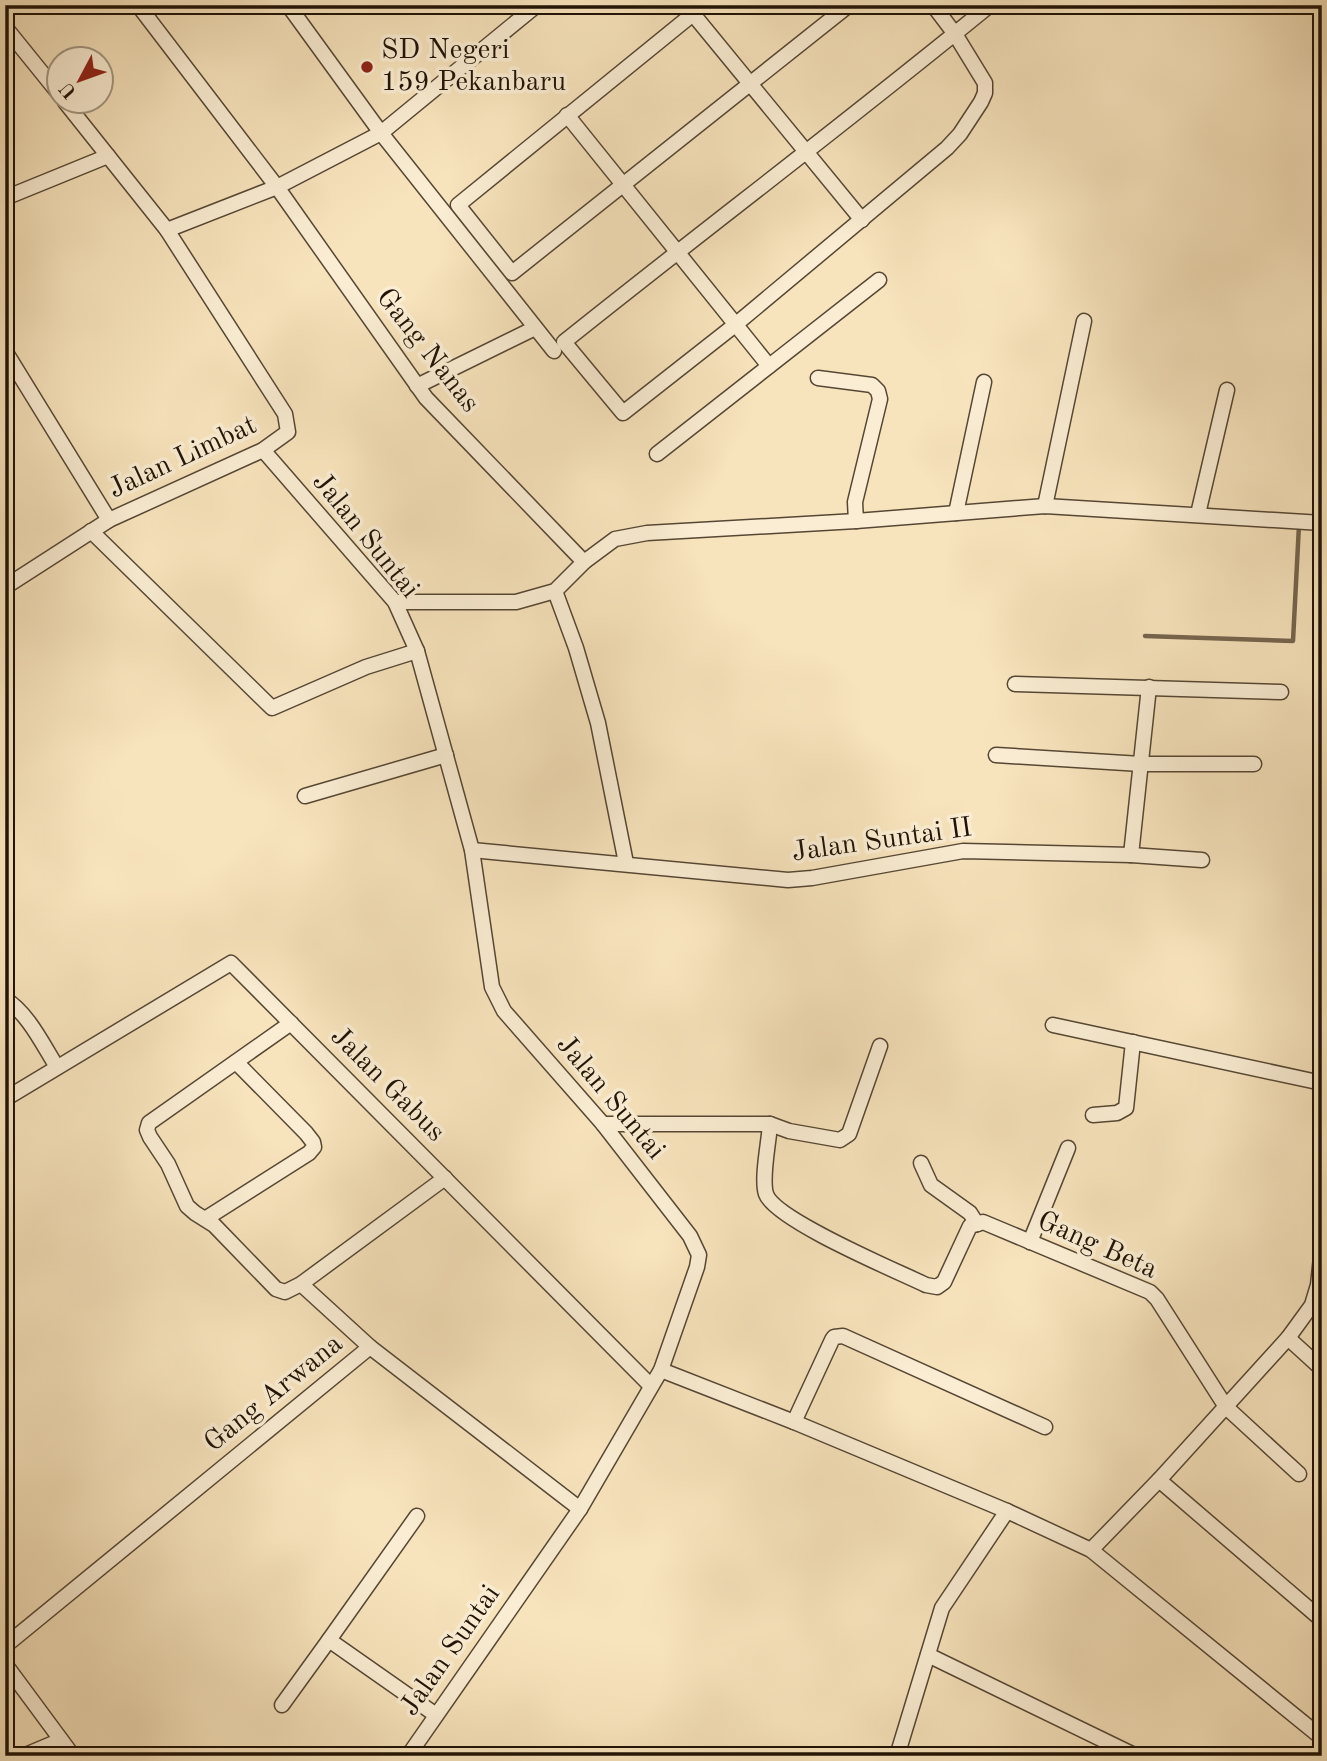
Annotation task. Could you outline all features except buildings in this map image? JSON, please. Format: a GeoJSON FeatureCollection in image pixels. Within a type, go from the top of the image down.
{"type":"FeatureCollection","features":[{"type":"Feature","properties":{"kind":"street","name":"Gang Nanas"},"geometry":{"type":"LineString","coordinates":[[138,5],[277,187],[426,398],[584,562]]}},
{"type":"Feature","properties":{"kind":"street"},"geometry":{"type":"LineString","coordinates":[[288,5],[381,133],[554,351]]}},
{"type":"Feature","properties":{"kind":"street"},"geometry":{"type":"LineString","coordinates":[[76,116],[167,230],[277,187],[381,133],[537,5]]}},
{"type":"Feature","properties":{"kind":"street"},"geometry":{"type":"LineString","coordinates":[[849,5],[749,84],[512,273],[458,205],[699,10],[749,84],[862,220]]}},
{"type":"Feature","properties":{"kind":"street"},"geometry":{"type":"LineString","coordinates":[[933,5],[955,34],[985,83],[981,102],[960,134],[947,148],[735,325],[622,413],[564,342],[806,152],[955,34],[990,5]]}},
{"type":"Feature","properties":{"kind":"street"},"geometry":{"type":"LineString","coordinates":[[5,27],[46,78]]}},
{"type":"Feature","properties":{"kind":"street"},"geometry":{"type":"LineString","coordinates":[[567,116],[769,366]]}},
{"type":"Feature","properties":{"kind":"street"},"geometry":{"type":"LineString","coordinates":[[5,198],[108,156]]}},
{"type":"Feature","properties":{"kind":"street","name":"Jalan Limbat"},"geometry":{"type":"LineString","coordinates":[[5,587],[108,520],[262,450],[288,432],[285,414],[167,230]]}},
{"type":"Feature","properties":{"kind":"street"},"geometry":{"type":"LineString","coordinates":[[657,454],[879,280]]}},
{"type":"Feature","properties":{"kind":"street"},"geometry":{"type":"LineString","coordinates":[[1045,506],[1084,321]]}},
{"type":"Feature","properties":{"kind":"street"},"geometry":{"type":"LineString","coordinates":[[417,386],[535,328]]}},
{"type":"Feature","properties":{"kind":"street"},"geometry":{"type":"LineString","coordinates":[[5,351],[108,520]]}},
{"type":"Feature","properties":{"kind":"street"},"geometry":{"type":"LineString","coordinates":[[818,378],[872,385],[878,391],[880,399],[855,502],[856,521]]}},
{"type":"Feature","properties":{"kind":"street"},"geometry":{"type":"LineString","coordinates":[[956,513],[984,382]]}},
{"type":"Feature","properties":{"kind":"street"},"geometry":{"type":"LineString","coordinates":[[1198,514],[1227,390]]}},
{"type":"Feature","properties":{"kind":"street","name":"Jalan Suntai"},"geometry":{"type":"LineString","coordinates":[[262,450],[395,602],[417,651],[472,850],[492,987],[497,1000],[504,1012],[603,1124],[690,1236],[699,1255],[698,1267],[661,1370],[580,1509],[408,1756]]}},
{"type":"Feature","properties":{"kind":"street"},"geometry":{"type":"LineString","coordinates":[[395,602],[507,603],[555,591],[584,562],[615,539],[630,535],[1045,506],[1322,523]]}},
{"type":"Feature","properties":{"kind":"street"},"geometry":{"type":"LineString","coordinates":[[90,531],[272,708],[366,667],[417,651]]}},
{"type":"Feature","properties":{"kind":"street"},"geometry":{"type":"LineString","coordinates":[[555,591],[576,648],[598,723],[626,863]]}},
{"type":"Feature","properties":{"kind":"street"},"geometry":{"type":"LineString","coordinates":[[1015,684],[1281,692]]}},
{"type":"Feature","properties":{"kind":"street"},"geometry":{"type":"LineString","coordinates":[[1131,855],[1149,687]]}},
{"type":"Feature","properties":{"kind":"street"},"geometry":{"type":"LineString","coordinates":[[305,796],[446,755]]}},
{"type":"Feature","properties":{"kind":"street"},"geometry":{"type":"LineString","coordinates":[[996,755],[1141,764],[1254,764]]}},
{"type":"Feature","properties":{"kind":"street","name":"Jalan Suntai II"},"geometry":{"type":"LineString","coordinates":[[472,850],[788,880],[963,851],[1131,855],[1202,860]]}},
{"type":"Feature","properties":{"kind":"street","name":"Jalan Gabus"},"geometry":{"type":"LineString","coordinates":[[5,1099],[231,963],[651,1386]]}},
{"type":"Feature","properties":{"kind":"street"},"geometry":{"type":"LineString","coordinates":[[5,999],[12,1003],[31,1026],[57,1067]]}},
{"type":"Feature","properties":{"kind":"street"},"geometry":{"type":"LineString","coordinates":[[292,1023],[149,1123],[147,1130],[150,1137],[169,1164],[181,1196],[195,1213],[215,1225],[276,1289],[285,1292],[301,1284],[445,1178]]}},
{"type":"Feature","properties":{"kind":"street"},"geometry":{"type":"LineString","coordinates":[[1053,1025],[1322,1083]]}},
{"type":"Feature","properties":{"kind":"street"},"geometry":{"type":"LineString","coordinates":[[1093,1115],[1118,1113],[1126,1108],[1133,1042]]}},
{"type":"Feature","properties":{"kind":"street"},"geometry":{"type":"LineString","coordinates":[[603,1124],[770,1124],[789,1131],[840,1140],[849,1134],[880,1046]]}},
{"type":"Feature","properties":{"kind":"street"},"geometry":{"type":"LineString","coordinates":[[205,1219],[309,1153],[314,1147],[306,1133],[236,1062]]}},
{"type":"Feature","properties":{"kind":"street"},"geometry":{"type":"LineString","coordinates":[[770,1124],[765,1187],[768,1200],[832,1241],[926,1285],[937,1287],[944,1282],[970,1226],[977,1224],[970,1213],[931,1185],[921,1163]]}},
{"type":"Feature","properties":{"kind":"street"},"geometry":{"type":"LineString","coordinates":[[1030,1241],[1068,1148]]}},
{"type":"Feature","properties":{"kind":"street","name":"Gang Beta"},"geometry":{"type":"LineString","coordinates":[[977,1224],[983,1222],[1150,1293],[1164,1310],[1226,1407],[1299,1474]]}},
{"type":"Feature","properties":{"kind":"street"},"geometry":{"type":"LineString","coordinates":[[1091,1550],[1159,1480],[1288,1338],[1312,1305],[1318,1285],[1322,1248]]}},
{"type":"Feature","properties":{"kind":"street"},"geometry":{"type":"LineString","coordinates":[[301,1284],[370,1347]]}},
{"type":"Feature","properties":{"kind":"street"},"geometry":{"type":"LineString","coordinates":[[794,1422],[832,1340],[834,1337],[843,1336],[1045,1427]]}},
{"type":"Feature","properties":{"kind":"street"},"geometry":{"type":"LineString","coordinates":[[1288,1338],[1322,1369]]}},
{"type":"Feature","properties":{"kind":"street","name":"Gang Arwana"},"geometry":{"type":"LineString","coordinates":[[5,1647],[370,1347],[580,1509]]}},
{"type":"Feature","properties":{"kind":"street"},"geometry":{"type":"LineString","coordinates":[[661,1370],[1007,1511],[1091,1550],[1322,1738]]}},
{"type":"Feature","properties":{"kind":"street"},"geometry":{"type":"LineString","coordinates":[[1159,1480],[1322,1620]]}},
{"type":"Feature","properties":{"kind":"street"},"geometry":{"type":"LineString","coordinates":[[897,1756],[943,1608],[1007,1511]]}},
{"type":"Feature","properties":{"kind":"street"},"geometry":{"type":"LineString","coordinates":[[282,1705],[417,1516]]}},
{"type":"Feature","properties":{"kind":"street"},"geometry":{"type":"LineString","coordinates":[[328,1640],[436,1715]]}},
{"type":"Feature","properties":{"kind":"street"},"geometry":{"type":"LineString","coordinates":[[928,1655],[1134,1755]]}},
{"type":"Feature","properties":{"kind":"street"},"geometry":{"type":"LineString","coordinates":[[5,1664],[73,1756]]}},
{"type":"Feature","properties":{"kind":"street"},"geometry":{"type":"LineString","coordinates":[[23,1756],[61,1740]]}},
{"type":"Feature","properties":{"kind":"waterway"},"geometry":{"type":"LineString","coordinates":[[1145,636],[1293,641],[1299,525]]}},
{"type":"Feature","properties":{"kind":"place","name":"SD Negeri 159 Pekanbaru"},"geometry":{"type":"Point","coordinates":[367,67]}}]}
